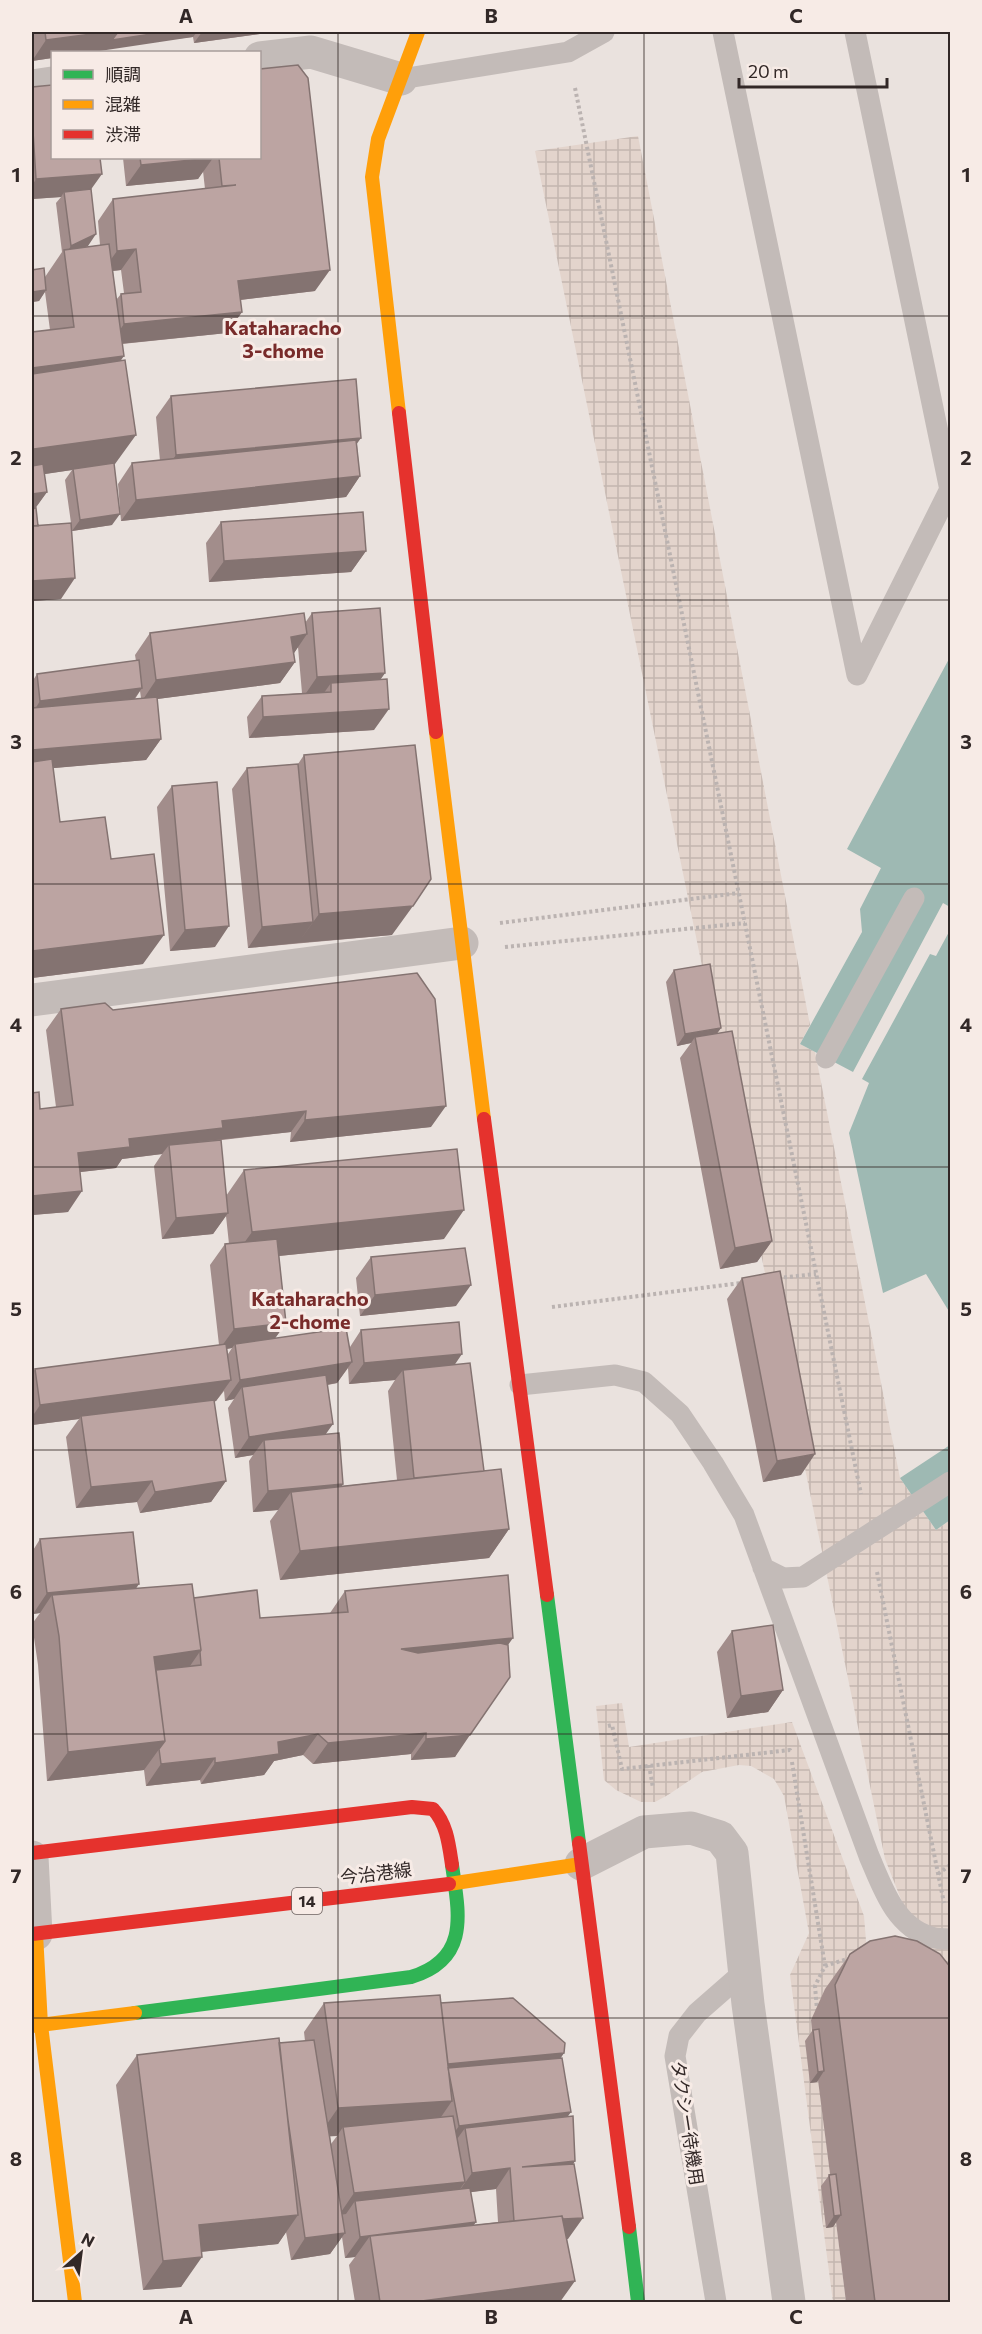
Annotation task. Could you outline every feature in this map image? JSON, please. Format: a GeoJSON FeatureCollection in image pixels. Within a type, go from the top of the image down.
{"type":"FeatureCollection","features":[{"type":"Feature","properties":{"kind":"street"},"geometry":{"type":"LineString","coordinates":[[418,32],[412,54],[392,98],[377,142],[372,178],[462,943],[581,1864],[593,1938],[638,2302]]}},
{"type":"Feature","properties":{"kind":"street"},"geometry":{"type":"LineString","coordinates":[[261,58],[311,52],[401,79]]}},
{"type":"Feature","properties":{"kind":"street"},"geometry":{"type":"LineString","coordinates":[[32,86],[51,83]]}},
{"type":"Feature","properties":{"kind":"street"},"geometry":{"type":"LineString","coordinates":[[32,1000],[462,943]]}},
{"type":"Feature","properties":{"kind":"street"},"geometry":{"type":"LineString","coordinates":[[36,2026],[426,1974],[443,1958],[458,1937],[455,1883],[443,1820],[433,1809],[412,1807],[32,1855],[36,2026],[75,2302]]}},
{"type":"Feature","properties":{"kind":"street"},"geometry":{"type":"LineString","coordinates":[[581,1864],[644,1832],[691,1828],[720,1837],[732,1853],[749,2015],[789,2302]]}},
{"type":"Feature","properties":{"kind":"street","name":"今治港線"},"geometry":{"type":"LineString","coordinates":[[34,1934],[455,1883],[581,1864]]}},
{"type":"Feature","properties":{"kind":"lane"},"geometry":{"type":"LineString","coordinates":[[401,79],[568,52],[604,32]]}},
{"type":"Feature","properties":{"kind":"lane"},"geometry":{"type":"LineString","coordinates":[[723,32],[856,675],[950,489],[855,32]]}},
{"type":"Feature","properties":{"kind":"lane"},"geometry":{"type":"LineString","coordinates":[[826,1058],[914,898]]}},
{"type":"Feature","properties":{"kind":"lane"},"geometry":{"type":"LineString","coordinates":[[520,1384],[615,1375],[644,1382],[680,1414],[744,1515],[869,1856],[890,1904],[912,1927],[931,1937],[951,1939]]}},
{"type":"Feature","properties":{"kind":"lane"},"geometry":{"type":"LineString","coordinates":[[763,1568],[783,1578],[803,1577],[951,1482]]}},
{"type":"Feature","properties":{"kind":"lane","name":"タクシー待機用"},"geometry":{"type":"LineString","coordinates":[[716,2302],[675,2056],[679,2036],[697,2013],[745,1971]]}},
{"type":"Feature","properties":{"kind":"path"},"geometry":{"type":"LineString","coordinates":[[568,52],[946,1913]]}},
{"type":"Feature","properties":{"kind":"path"},"geometry":{"type":"LineString","coordinates":[[500,923],[739,893]]}},
{"type":"Feature","properties":{"kind":"path"},"geometry":{"type":"LineString","coordinates":[[501,947],[745,923]]}},
{"type":"Feature","properties":{"kind":"path"},"geometry":{"type":"LineString","coordinates":[[776,1279],[816,1274]]}},
{"type":"Feature","properties":{"kind":"path"},"geometry":{"type":"LineString","coordinates":[[552,1307],[743,1283]]}},
{"type":"Feature","properties":{"kind":"path"},"geometry":{"type":"LineString","coordinates":[[615,1292],[616,1299]]}},
{"type":"Feature","properties":{"kind":"path"},"geometry":{"type":"LineString","coordinates":[[649,1765],[653,1793]]}},
{"type":"Feature","properties":{"kind":"path"},"geometry":{"type":"LineString","coordinates":[[938,1874],[951,1865]]}},
{"type":"Feature","properties":{"kind":"path"},"geometry":{"type":"LineString","coordinates":[[825,1966],[857,1956]]}},
{"type":"Feature","properties":{"kind":"shaded area"},"geometry":{"type":"Polygon","coordinates":[[[638,136],[810,1025],[800,1044],[815,1052],[900,1478],[936,1530],[950,1520],[950,2120],[912,1927],[885,1859],[535,151],[638,136]]]}},
{"type":"Feature","properties":{"kind":"shaded area"},"geometry":{"type":"Polygon","coordinates":[[[622,1703],[629,1747],[792,1722],[864,1916],[867,1953],[811,2020],[846,2302],[833,2302],[790,1975],[809,1933],[784,1796],[774,1779],[751,1766],[739,1765],[702,1772],[655,1802],[641,1802],[616,1790],[604,1780],[596,1706],[622,1703]]]}},
{"type":"Feature","properties":{"kind":"water"},"geometry":{"type":"Polygon","coordinates":[[[950,657],[950,907],[943,903],[853,1072],[800,1044],[862,932],[860,909],[881,868],[847,849],[950,657]]]}},
{"type":"Feature","properties":{"kind":"water"},"geometry":{"type":"Polygon","coordinates":[[[950,930],[950,1313],[926,1274],[883,1293],[849,1133],[869,1083],[862,1079],[930,954],[936,956],[950,930]]]}},
{"type":"Feature","properties":{"kind":"water"},"geometry":{"type":"Polygon","coordinates":[[[950,1445],[950,1520],[936,1530],[900,1478],[950,1445]]]}},
{"type":"Feature","properties":{"kind":"building"},"geometry":{"type":"Polygon","coordinates":[[[45,32],[107,32],[46,40],[45,32]]]}},
{"type":"Feature","properties":{"kind":"building"},"geometry":{"type":"Polygon","coordinates":[[[118,32],[158,32],[158,33],[112,40],[118,32]]]}},
{"type":"Feature","properties":{"kind":"building"},"geometry":{"type":"Polygon","coordinates":[[[298,65],[308,78],[330,270],[238,281],[242,312],[124,324],[121,294],[141,292],[136,249],[117,251],[113,199],[236,185],[222,186],[219,159],[261,159],[261,69],[298,65]]]}},
{"type":"Feature","properties":{"kind":"building"},"geometry":{"type":"Polygon","coordinates":[[[51,85],[51,159],[100,159],[102,174],[36,179],[32,87],[51,85]]]}},
{"type":"Feature","properties":{"kind":"building"},"geometry":{"type":"Polygon","coordinates":[[[140,159],[202,159],[141,165],[140,159]]]}},
{"type":"Feature","properties":{"kind":"building"},"geometry":{"type":"Polygon","coordinates":[[[91,189],[96,234],[71,246],[64,192],[91,189]]]}},
{"type":"Feature","properties":{"kind":"building"},"geometry":{"type":"Polygon","coordinates":[[[109,244],[124,356],[32,368],[32,332],[74,327],[64,250],[109,244]]]}},
{"type":"Feature","properties":{"kind":"building"},"geometry":{"type":"Polygon","coordinates":[[[44,268],[46,290],[32,292],[32,270],[44,268]]]}},
{"type":"Feature","properties":{"kind":"building"},"geometry":{"type":"Polygon","coordinates":[[[125,360],[136,435],[32,449],[32,374],[125,360]]]}},
{"type":"Feature","properties":{"kind":"building"},"geometry":{"type":"Polygon","coordinates":[[[356,379],[361,438],[176,455],[171,396],[356,379]]]}},
{"type":"Feature","properties":{"kind":"building"},"geometry":{"type":"Polygon","coordinates":[[[356,440],[360,476],[136,500],[132,463],[356,440]]]}},
{"type":"Feature","properties":{"kind":"building"},"geometry":{"type":"Polygon","coordinates":[[[114,463],[120,514],[80,520],[73,469],[114,463]]]}},
{"type":"Feature","properties":{"kind":"building"},"geometry":{"type":"Polygon","coordinates":[[[43,464],[47,492],[32,494],[32,466],[43,464]]]}},
{"type":"Feature","properties":{"kind":"building"},"geometry":{"type":"Polygon","coordinates":[[[36,508],[38,526],[32,526],[32,509],[36,508]]]}},
{"type":"Feature","properties":{"kind":"building"},"geometry":{"type":"Polygon","coordinates":[[[363,512],[366,551],[224,561],[221,522],[363,512]]]}},
{"type":"Feature","properties":{"kind":"building"},"geometry":{"type":"Polygon","coordinates":[[[71,523],[75,578],[32,581],[32,526],[71,523]]]}},
{"type":"Feature","properties":{"kind":"building"},"geometry":{"type":"Polygon","coordinates":[[[380,608],[385,673],[317,677],[312,613],[380,608]]]}},
{"type":"Feature","properties":{"kind":"building"},"geometry":{"type":"Polygon","coordinates":[[[304,613],[307,634],[291,637],[295,662],[156,680],[150,633],[304,613]]]}},
{"type":"Feature","properties":{"kind":"building"},"geometry":{"type":"Polygon","coordinates":[[[139,660],[142,688],[40,701],[37,674],[139,660]]]}},
{"type":"Feature","properties":{"kind":"building"},"geometry":{"type":"Polygon","coordinates":[[[387,679],[389,709],[263,717],[262,696],[331,692],[331,683],[387,679]]]}},
{"type":"Feature","properties":{"kind":"building"},"geometry":{"type":"Polygon","coordinates":[[[157,697],[161,739],[32,750],[32,708],[157,697]]]}},
{"type":"Feature","properties":{"kind":"building"},"geometry":{"type":"Polygon","coordinates":[[[415,745],[431,879],[413,906],[319,914],[304,755],[415,745]]]}},
{"type":"Feature","properties":{"kind":"building"},"geometry":{"type":"Polygon","coordinates":[[[52,759],[60,822],[105,817],[111,859],[154,854],[164,935],[32,951],[32,762],[52,759]]]}},
{"type":"Feature","properties":{"kind":"building"},"geometry":{"type":"Polygon","coordinates":[[[298,764],[313,922],[262,927],[247,768],[298,764]]]}},
{"type":"Feature","properties":{"kind":"building"},"geometry":{"type":"Polygon","coordinates":[[[217,782],[229,926],[185,930],[172,786],[217,782]]]}},
{"type":"Feature","properties":{"kind":"building"},"geometry":{"type":"Polygon","coordinates":[[[710,964],[721,1028],[685,1034],[674,970],[710,964]]]}},
{"type":"Feature","properties":{"kind":"building"},"geometry":{"type":"Polygon","coordinates":[[[417,973],[435,999],[446,1106],[305,1120],[306,1111],[222,1121],[223,1128],[129,1139],[130,1147],[78,1153],[82,1191],[32,1196],[32,1093],[39,1092],[40,1109],[73,1105],[61,1009],[105,1003],[113,1010],[417,973]]]}},
{"type":"Feature","properties":{"kind":"building"},"geometry":{"type":"Polygon","coordinates":[[[732,1031],[772,1241],[735,1248],[695,1037],[732,1031]]]}},
{"type":"Feature","properties":{"kind":"building"},"geometry":{"type":"Polygon","coordinates":[[[221,1140],[228,1213],[176,1218],[169,1145],[221,1140]]]}},
{"type":"Feature","properties":{"kind":"building"},"geometry":{"type":"Polygon","coordinates":[[[457,1149],[464,1210],[252,1232],[244,1170],[457,1149]]]}},
{"type":"Feature","properties":{"kind":"building"},"geometry":{"type":"Polygon","coordinates":[[[277,1239],[286,1323],[234,1329],[225,1244],[277,1239]]]}},
{"type":"Feature","properties":{"kind":"building"},"geometry":{"type":"Polygon","coordinates":[[[465,1248],[471,1285],[375,1295],[371,1257],[465,1248]]]}},
{"type":"Feature","properties":{"kind":"building"},"geometry":{"type":"Polygon","coordinates":[[[780,1271],[815,1454],[777,1461],[742,1278],[780,1271]]]}},
{"type":"Feature","properties":{"kind":"building"},"geometry":{"type":"Polygon","coordinates":[[[459,1322],[462,1354],[364,1363],[361,1330],[459,1322]]]}},
{"type":"Feature","properties":{"kind":"building"},"geometry":{"type":"Polygon","coordinates":[[[346,1328],[352,1362],[240,1380],[235,1344],[346,1328]]]}},
{"type":"Feature","properties":{"kind":"building"},"geometry":{"type":"Polygon","coordinates":[[[226,1344],[231,1380],[40,1405],[35,1369],[226,1344]]]}},
{"type":"Feature","properties":{"kind":"building"},"geometry":{"type":"Polygon","coordinates":[[[470,1363],[484,1471],[414,1478],[403,1370],[470,1363]]]}},
{"type":"Feature","properties":{"kind":"building"},"geometry":{"type":"Polygon","coordinates":[[[326,1375],[333,1424],[249,1437],[242,1387],[326,1375]]]}},
{"type":"Feature","properties":{"kind":"building"},"geometry":{"type":"Polygon","coordinates":[[[214,1400],[226,1481],[155,1492],[152,1481],[91,1487],[81,1416],[214,1400]]]}},
{"type":"Feature","properties":{"kind":"building"},"geometry":{"type":"Polygon","coordinates":[[[339,1433],[343,1484],[268,1491],[264,1440],[339,1433]]]}},
{"type":"Feature","properties":{"kind":"building"},"geometry":{"type":"Polygon","coordinates":[[[501,1469],[509,1529],[300,1551],[291,1492],[501,1469]]]}},
{"type":"Feature","properties":{"kind":"building"},"geometry":{"type":"Polygon","coordinates":[[[133,1532],[139,1584],[47,1593],[40,1539],[133,1532]]]}},
{"type":"Feature","properties":{"kind":"building"},"geometry":{"type":"Polygon","coordinates":[[[508,1575],[513,1638],[401,1649],[418,1653],[500,1643],[508,1645],[510,1677],[470,1735],[426,1739],[426,1733],[328,1743],[318,1734],[278,1742],[279,1754],[215,1763],[215,1758],[161,1764],[159,1749],[165,1741],[156,1670],[201,1665],[194,1598],[257,1590],[260,1618],[348,1612],[345,1591],[508,1575]]]}},
{"type":"Feature","properties":{"kind":"building"},"geometry":{"type":"Polygon","coordinates":[[[192,1584],[201,1650],[154,1657],[165,1741],[68,1752],[59,1636],[52,1595],[192,1584]]]}},
{"type":"Feature","properties":{"kind":"building"},"geometry":{"type":"Polygon","coordinates":[[[773,1625],[783,1690],[741,1696],[732,1631],[773,1625]]]}},
{"type":"Feature","properties":{"kind":"building"},"geometry":{"type":"Polygon","coordinates":[[[895,1936],[917,1941],[940,1954],[951,1968],[951,2302],[875,2302],[835,1985],[850,1954],[870,1941],[895,1936]]]}},
{"type":"Feature","properties":{"kind":"building"},"geometry":{"type":"Polygon","coordinates":[[[440,1995],[452,2101],[338,2108],[324,2003],[440,1995]]]}},
{"type":"Feature","properties":{"kind":"building"},"geometry":{"type":"Polygon","coordinates":[[[513,1998],[565,2043],[564,2053],[448,2064],[441,2003],[513,1998]]]}},
{"type":"Feature","properties":{"kind":"building"},"geometry":{"type":"Polygon","coordinates":[[[819,2029],[824,2071],[818,2072],[813,2030],[819,2029]]]}},
{"type":"Feature","properties":{"kind":"building"},"geometry":{"type":"Polygon","coordinates":[[[279,2038],[298,2215],[199,2225],[202,2257],[163,2261],[137,2055],[279,2038]]]}},
{"type":"Feature","properties":{"kind":"building"},"geometry":{"type":"Polygon","coordinates":[[[314,2040],[345,2233],[305,2238],[279,2043],[314,2040]]]}},
{"type":"Feature","properties":{"kind":"building"},"geometry":{"type":"Polygon","coordinates":[[[562,2058],[571,2112],[459,2126],[448,2068],[562,2058]]]}},
{"type":"Feature","properties":{"kind":"building"},"geometry":{"type":"Polygon","coordinates":[[[453,2116],[465,2182],[354,2193],[343,2127],[453,2116]]]}},
{"type":"Feature","properties":{"kind":"building"},"geometry":{"type":"Polygon","coordinates":[[[573,2116],[575,2161],[522,2167],[574,2164],[583,2218],[563,2219],[562,2216],[514,2221],[510,2168],[472,2173],[465,2128],[573,2116]]]}},
{"type":"Feature","properties":{"kind":"building"},"geometry":{"type":"Polygon","coordinates":[[[836,2174],[841,2215],[834,2216],[829,2175],[836,2174]]]}},
{"type":"Feature","properties":{"kind":"building"},"geometry":{"type":"Polygon","coordinates":[[[470,2188],[476,2222],[360,2237],[355,2201],[470,2188]]]}},
{"type":"Feature","properties":{"kind":"building"},"geometry":{"type":"Polygon","coordinates":[[[562,2216],[575,2281],[414,2302],[380,2302],[370,2236],[562,2216]]]}},
{"type":"Feature","properties":{"kind":"traffic: fast"},"geometry":{"type":"LineString","coordinates":[[547,1595],[579,1843]]}},
{"type":"Feature","properties":{"kind":"traffic: fast"},"geometry":{"type":"LineString","coordinates":[[135,2013],[411,1977],[430,1969],[443,1959],[452,1947],[456,1933],[458,1917],[452,1865]]}},
{"type":"Feature","properties":{"kind":"traffic: fast"},"geometry":{"type":"LineString","coordinates":[[629,2227],[638,2302]]}},
{"type":"Feature","properties":{"kind":"traffic: slow"},"geometry":{"type":"LineString","coordinates":[[399,413],[372,177],[378,139],[418,32]]}},
{"type":"Feature","properties":{"kind":"traffic: slow"},"geometry":{"type":"LineString","coordinates":[[436,732],[484,1119]]}},
{"type":"Feature","properties":{"kind":"traffic: slow"},"geometry":{"type":"LineString","coordinates":[[449,1884],[581,1864]]}},
{"type":"Feature","properties":{"kind":"traffic: slow"},"geometry":{"type":"LineString","coordinates":[[36,1934],[41,2025],[75,2302]]}},
{"type":"Feature","properties":{"kind":"traffic: slow"},"geometry":{"type":"LineString","coordinates":[[32,2026],[135,2013]]}},
{"type":"Feature","properties":{"kind":"traffic: jam"},"geometry":{"type":"LineString","coordinates":[[399,413],[436,732]]}},
{"type":"Feature","properties":{"kind":"traffic: jam"},"geometry":{"type":"LineString","coordinates":[[484,1119],[547,1595]]}},
{"type":"Feature","properties":{"kind":"traffic: jam"},"geometry":{"type":"LineString","coordinates":[[32,1853],[412,1807],[433,1809],[438,1815],[447,1835],[452,1865]]}},
{"type":"Feature","properties":{"kind":"traffic: jam"},"geometry":{"type":"LineString","coordinates":[[579,1843],[629,2227]]}},
{"type":"Feature","properties":{"kind":"traffic: jam"},"geometry":{"type":"LineString","coordinates":[[32,1934],[449,1884]]}},
{"type":"Feature","properties":{"kind":"district","name":"Kataharacho 3-chome"},"geometry":{"type":"Point","coordinates":[283,340]}},
{"type":"Feature","properties":{"kind":"district","name":"Kataharacho 2-chome"},"geometry":{"type":"Point","coordinates":[310,1310]}}]}
